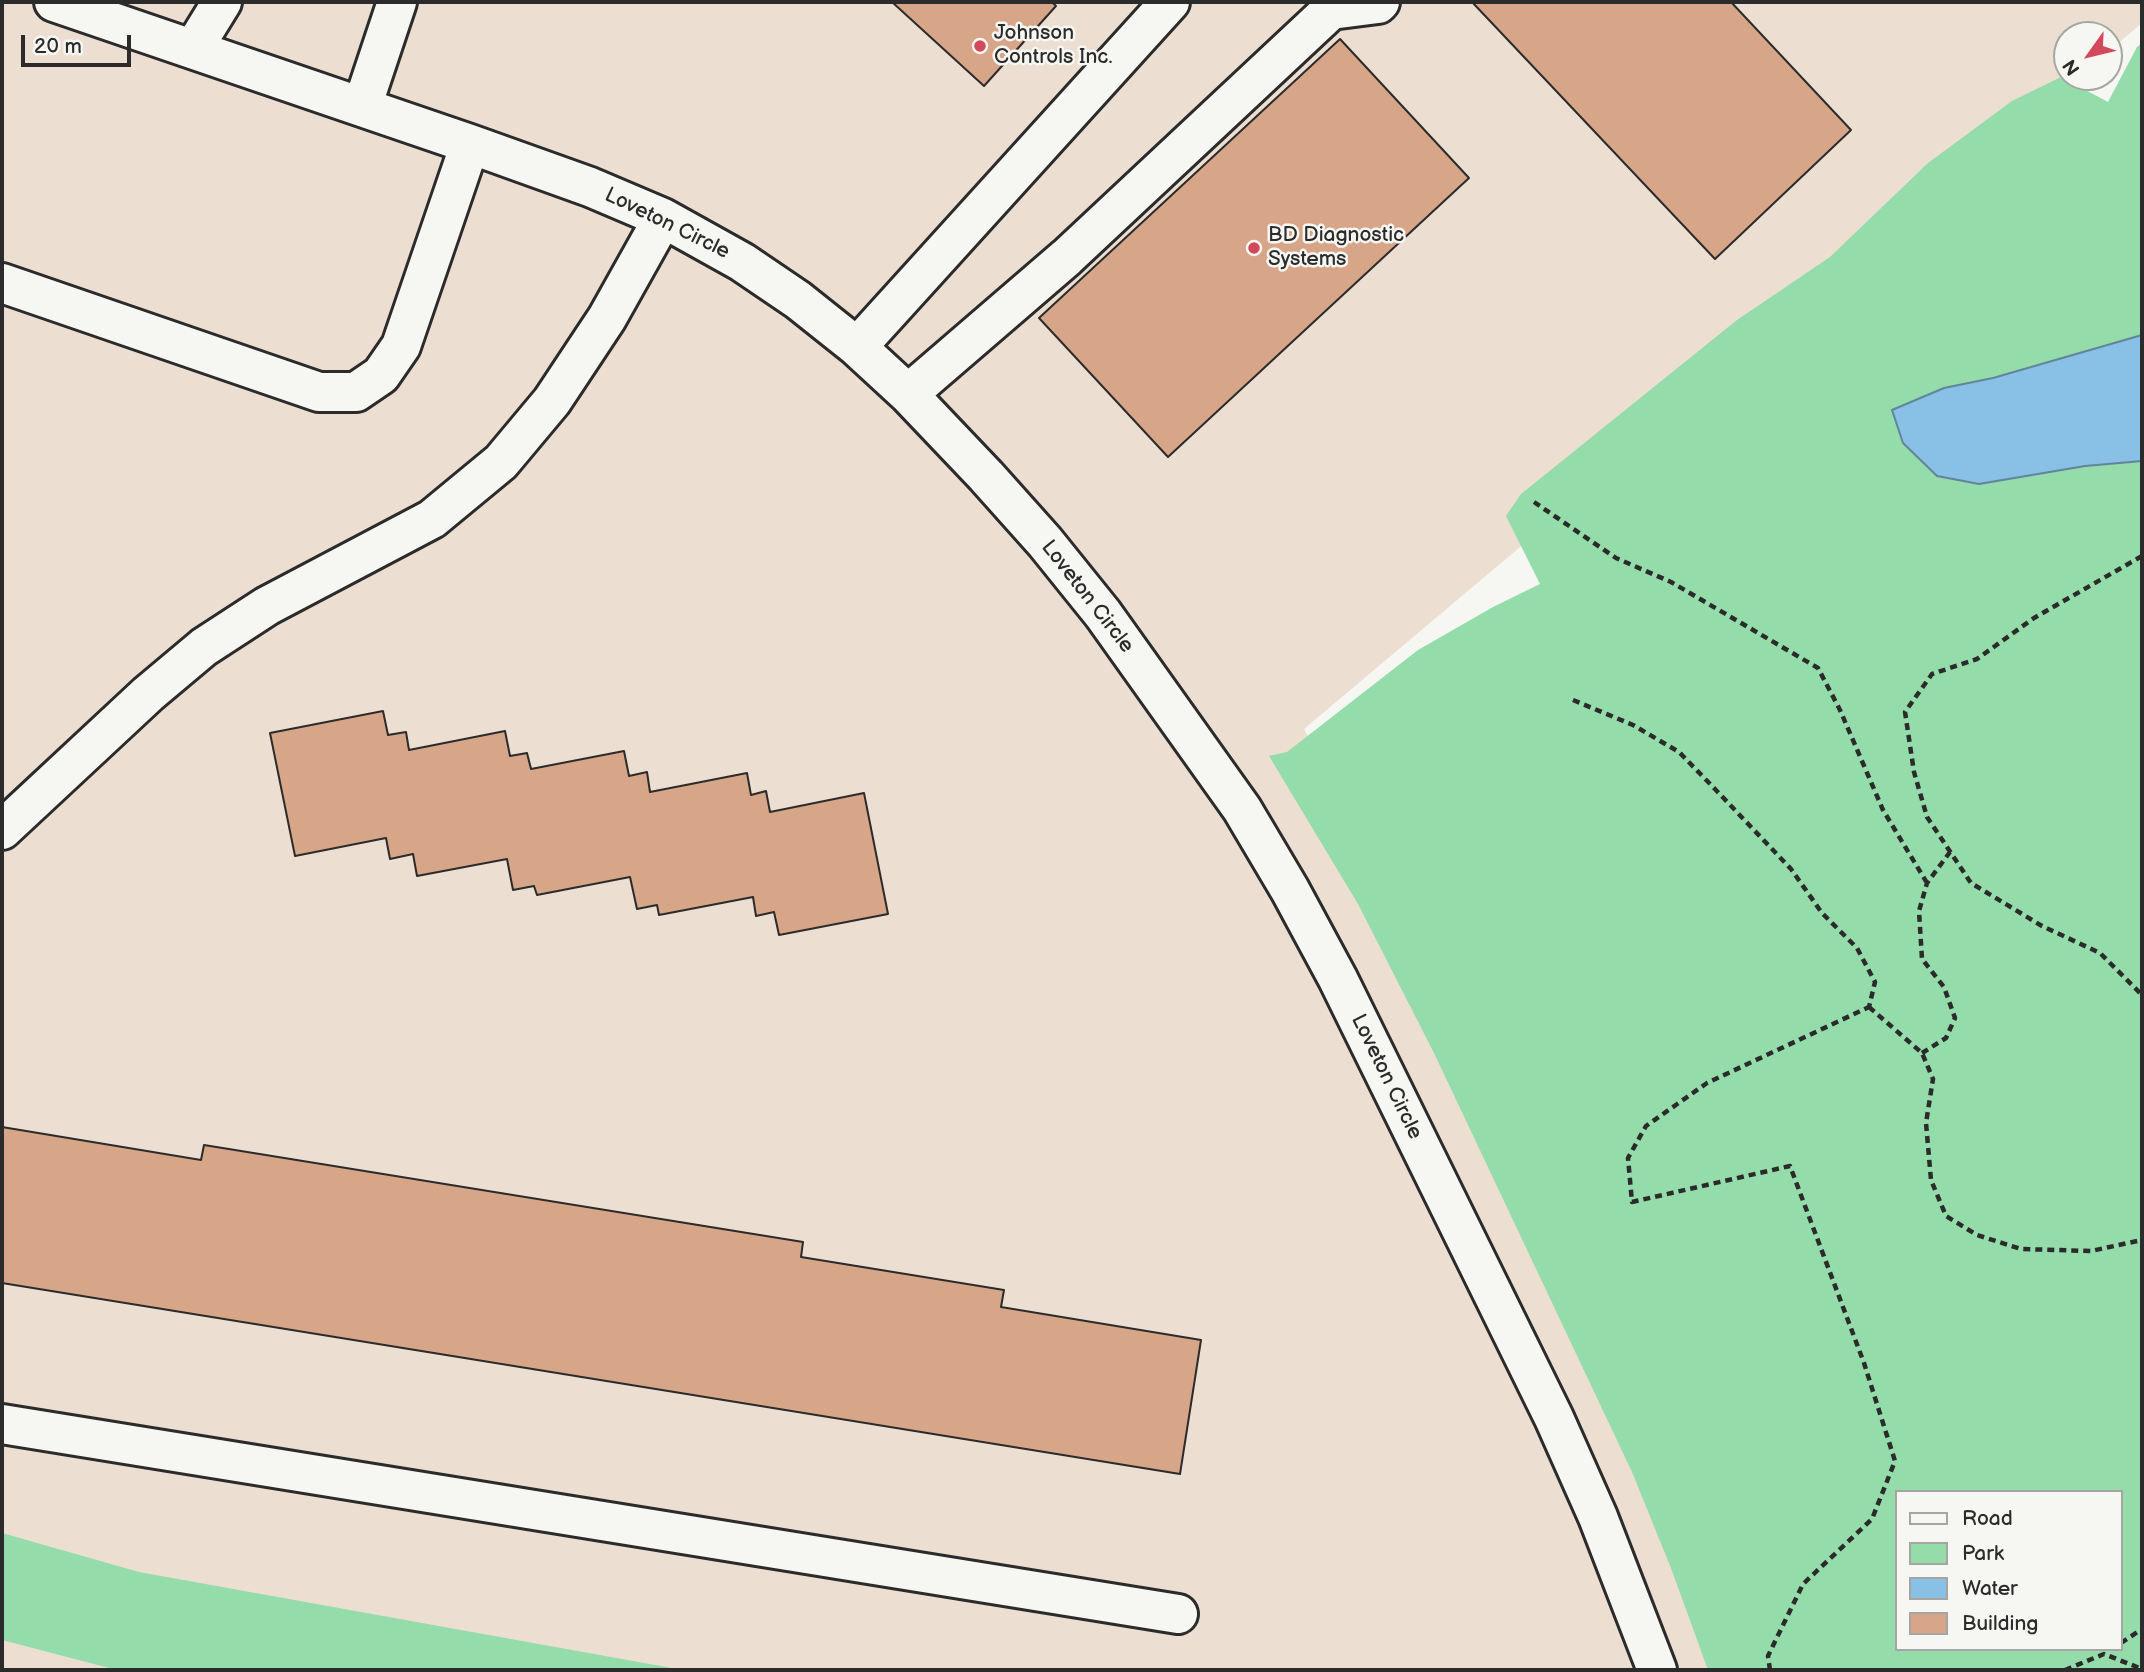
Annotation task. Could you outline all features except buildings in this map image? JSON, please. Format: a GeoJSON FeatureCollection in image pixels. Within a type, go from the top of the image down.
{"type":"FeatureCollection","features":[{"type":"Feature","properties":{"kind":"street","name":"Loveton Circle"},"geometry":{"type":"LineString","coordinates":[[54,2],[470,144],[590,187],[663,218],[743,262],[798,300],[908,394],[1045,542],[1103,614],[1242,809],[1338,979],[1554,1418],[1598,1517],[1657,1670]]}},
{"type":"Feature","properties":{"kind":"street"},"geometry":{"type":"LineString","coordinates":[[193,49],[222,2]]}},
{"type":"Feature","properties":{"kind":"street"},"geometry":{"type":"LineString","coordinates":[[362,107],[397,2]]}},
{"type":"Feature","properties":{"kind":"street"},"geometry":{"type":"LineString","coordinates":[[856,347],[1170,2]]}},
{"type":"Feature","properties":{"kind":"street"},"geometry":{"type":"LineString","coordinates":[[908,394],[1068,257],[1331,10],[1381,2]]}},
{"type":"Feature","properties":{"kind":"street"},"geometry":{"type":"LineString","coordinates":[[2,283],[318,392],[356,392],[381,375],[401,346],[470,144]]}},
{"type":"Feature","properties":{"kind":"street"},"geometry":{"type":"LineString","coordinates":[[2,830],[148,694],[204,647],[267,606],[432,519],[501,463],[552,401],[600,328],[663,218]]}},
{"type":"Feature","properties":{"kind":"street"},"geometry":{"type":"LineString","coordinates":[[2,1424],[1178,1614]]}},
{"type":"Feature","properties":{"kind":"path"},"geometry":{"type":"LineString","coordinates":[[1534,502],[1616,558],[1671,583],[1818,668],[1840,710],[1883,810],[1927,883]]}},
{"type":"Feature","properties":{"kind":"path"},"geometry":{"type":"LineString","coordinates":[[2142,556],[2034,618],[1977,659],[1932,674],[1905,712],[1914,772],[1927,817],[1971,883],[2042,926],[2099,953],[2142,995]]}},
{"type":"Feature","properties":{"kind":"path"},"geometry":{"type":"LineString","coordinates":[[1573,700],[1633,725],[1679,752],[1714,788],[1791,869],[1822,913],[1857,948],[1875,982],[1869,1007]]}},
{"type":"Feature","properties":{"kind":"path"},"geometry":{"type":"LineString","coordinates":[[1922,1053],[1947,1038],[1955,1018],[1944,987],[1922,958],[1919,911],[1927,883],[1951,852]]}},
{"type":"Feature","properties":{"kind":"path"},"geometry":{"type":"LineString","coordinates":[[1869,1007],[1922,1053],[1933,1079],[1926,1123],[1931,1180],[1946,1216],[1977,1236],[2021,1249],[2091,1251],[2142,1240]]}},
{"type":"Feature","properties":{"kind":"path"},"geometry":{"type":"LineString","coordinates":[[1770,1670],[1768,1656],[1803,1584],[1872,1519],[1895,1461],[1864,1363],[1790,1167],[1632,1202],[1628,1158],[1646,1126],[1707,1083],[1869,1007]]}},
{"type":"Feature","properties":{"kind":"path"},"geometry":{"type":"LineString","coordinates":[[2123,1642],[2142,1629]]}},
{"type":"Feature","properties":{"kind":"path"},"geometry":{"type":"LineString","coordinates":[[2065,1670],[2108,1651]]}},
{"type":"Feature","properties":{"kind":"path"},"geometry":{"type":"LineString","coordinates":[[2104,1654],[2142,1669]]}},
{"type":"Feature","properties":{"kind":"shaded area"},"geometry":{"type":"Polygon","coordinates":[[[2,2],[2142,2],[2142,23],[2123,39],[2123,21],[2053,21],[2053,91],[2061,91],[1304,729],[1793,1670],[2,1670],[2,2]]]}},
{"type":"Feature","properties":{"kind":"green space"},"geometry":{"type":"Polygon","coordinates":[[[2142,43],[2142,1670],[1708,1670],[1632,1472],[1434,1053],[1358,904],[1269,756],[1287,752],[1418,650],[1493,607],[1540,584],[1506,516],[1521,494],[1737,320],[1830,257],[1928,163],[2012,101],[2053,81],[2053,91],[2087,91],[2108,102],[2114,91],[2123,91],[2123,74],[2137,47],[2142,43]]]}},
{"type":"Feature","properties":{"kind":"green space"},"geometry":{"type":"Polygon","coordinates":[[[2,1533],[139,1572],[683,1670],[117,1670],[2,1640],[2,1533]]]}},
{"type":"Feature","properties":{"kind":"water"},"geometry":{"type":"Polygon","coordinates":[[[2142,335],[2142,461],[2085,466],[1979,484],[1937,476],[1903,443],[1892,410],[1944,388],[1993,378],[2142,335]]]}},
{"type":"Feature","properties":{"kind":"place","name":"Johnson Controls Inc."},"geometry":{"type":"Point","coordinates":[980,46]}},
{"type":"Feature","properties":{"kind":"place","name":"BD Diagnostic Systems"},"geometry":{"type":"Point","coordinates":[1254,248]}}]}
